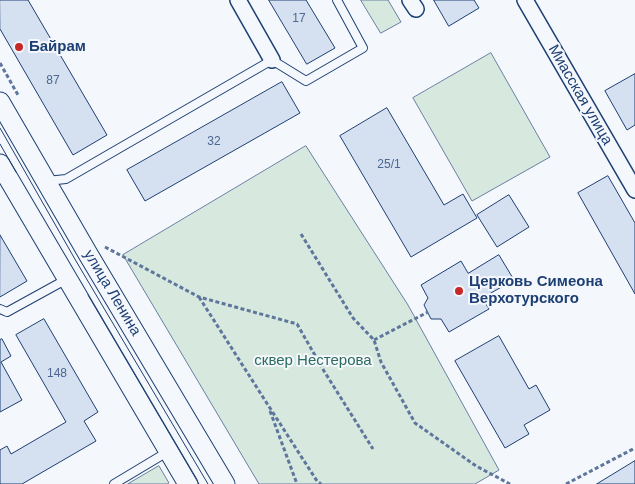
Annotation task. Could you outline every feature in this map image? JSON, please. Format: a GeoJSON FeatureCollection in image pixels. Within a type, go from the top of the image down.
{"type":"FeatureCollection","features":[{"type":"Feature","properties":{"kind":"street"},"geometry":{"type":"LineString","coordinates":[[238,0],[272,60]]}},
{"type":"Feature","properties":{"kind":"street","name":"Миасская улица"},"geometry":{"type":"LineString","coordinates":[[525,0],[635,190]]}},
{"type":"Feature","properties":{"kind":"street","name":"улица Ленина"},"geometry":{"type":"LineString","coordinates":[[0,102],[224,484]]}},
{"type":"Feature","properties":{"kind":"street","name":"улица Ленина"},"geometry":{"type":"LineString","coordinates":[[0,164],[188,484]]}},
{"type":"Feature","properties":{"kind":"street"},"geometry":{"type":"LineString","coordinates":[[20,198],[46,181]]}},
{"type":"Feature","properties":{"kind":"street"},"geometry":{"type":"LineString","coordinates":[[67,279],[93,262]]}},
{"type":"Feature","properties":{"kind":"street"},"geometry":{"type":"LineString","coordinates":[[169,450],[195,433]]}},
{"type":"Feature","properties":{"kind":"lane"},"geometry":{"type":"LineString","coordinates":[[46,181],[66,179],[272,60],[306,81],[363,48],[337,0]]}},
{"type":"Feature","properties":{"kind":"lane"},"geometry":{"type":"LineString","coordinates":[[0,309],[7,312],[67,279]]}},
{"type":"Feature","properties":{"kind":"lane"},"geometry":{"type":"LineString","coordinates":[[114,484],[169,450]]}},
{"type":"Feature","properties":{"kind":"path"},"geometry":{"type":"LineString","coordinates":[[301,234],[353,318],[374,340],[381,362],[415,423],[476,466],[510,484]]}},
{"type":"Feature","properties":{"kind":"path"},"geometry":{"type":"LineString","coordinates":[[102,246],[199,297],[297,324],[373,449]]}},
{"type":"Feature","properties":{"kind":"path"},"geometry":{"type":"LineString","coordinates":[[199,297],[317,481],[322,484]]}},
{"type":"Feature","properties":{"kind":"path"},"geometry":{"type":"LineString","coordinates":[[374,340],[428,312]]}},
{"type":"Feature","properties":{"kind":"path"},"geometry":{"type":"LineString","coordinates":[[268,406],[297,484]]}},
{"type":"Feature","properties":{"kind":"path"},"geometry":{"type":"LineString","coordinates":[[566,484],[635,448]]}},
{"type":"Feature","properties":{"kind":"green space"},"geometry":{"type":"Polygon","coordinates":[[[361,0],[388,0],[401,22],[381,33],[361,0]]]}},
{"type":"Feature","properties":{"kind":"green space"},"geometry":{"type":"Polygon","coordinates":[[[491,53],[550,157],[472,201],[413,98],[491,53]]]}},
{"type":"Feature","properties":{"kind":"green space","name":"сквер Нестерова"},"geometry":{"type":"Polygon","coordinates":[[[306,146],[408,305],[499,470],[475,484],[259,484],[123,255],[306,146]]]}},
{"type":"Feature","properties":{"kind":"green space"},"geometry":{"type":"Polygon","coordinates":[[[159,466],[169,483],[128,484],[159,466]]]}},
{"type":"Feature","properties":{"kind":"building"},"geometry":{"type":"Polygon","coordinates":[[[0,0],[28,0],[107,135],[73,155],[0,29],[0,0]]]}},
{"type":"Feature","properties":{"kind":"building"},"geometry":{"type":"Polygon","coordinates":[[[269,0],[306,0],[335,48],[307,64],[269,0]]]}},
{"type":"Feature","properties":{"kind":"building"},"geometry":{"type":"Polygon","coordinates":[[[434,0],[474,0],[479,8],[449,26],[434,0]]]}},
{"type":"Feature","properties":{"kind":"building"},"geometry":{"type":"Polygon","coordinates":[[[635,74],[635,125],[627,130],[605,91],[635,74]]]}},
{"type":"Feature","properties":{"kind":"building"},"geometry":{"type":"Polygon","coordinates":[[[282,82],[300,113],[145,201],[127,170],[282,82]]]}},
{"type":"Feature","properties":{"kind":"building"},"geometry":{"type":"Polygon","coordinates":[[[387,108],[444,205],[463,194],[477,218],[411,257],[340,136],[387,108]]]}},
{"type":"Feature","properties":{"kind":"building"},"geometry":{"type":"Polygon","coordinates":[[[608,176],[635,223],[635,294],[578,193],[608,176]]]}},
{"type":"Feature","properties":{"kind":"building"},"geometry":{"type":"Polygon","coordinates":[[[509,195],[529,227],[497,247],[477,215],[509,195]]]}},
{"type":"Feature","properties":{"kind":"building"},"geometry":{"type":"Polygon","coordinates":[[[0,235],[27,281],[0,297],[0,235]]]}},
{"type":"Feature","properties":{"kind":"building","name":"Церковь Симеона Верхотурского"},"geometry":{"type":"Polygon","coordinates":[[[499,255],[514,280],[482,298],[489,309],[449,332],[441,319],[431,319],[424,305],[428,298],[421,285],[461,261],[468,273],[499,255]]]}},
{"type":"Feature","properties":{"kind":"building"},"geometry":{"type":"Polygon","coordinates":[[[44,319],[98,412],[84,421],[96,441],[22,484],[0,484],[0,450],[7,446],[11,454],[66,422],[16,335],[44,319]]]}},
{"type":"Feature","properties":{"kind":"building"},"geometry":{"type":"Polygon","coordinates":[[[499,336],[529,389],[536,385],[550,410],[524,425],[529,434],[505,448],[455,361],[499,336]]]}},
{"type":"Feature","properties":{"kind":"building"},"geometry":{"type":"Polygon","coordinates":[[[2,339],[11,356],[1,362],[22,400],[0,412],[0,340],[2,339]]]}},
{"type":"Feature","properties":{"kind":"building"},"geometry":{"type":"Polygon","coordinates":[[[635,461],[635,484],[597,484],[635,461]]]}},
{"type":"Feature","properties":{"kind":"tram line"},"geometry":{"type":"LineString","coordinates":[[0,128],[208,484]]}},
{"type":"Feature","properties":{"kind":"tram line"},"geometry":{"type":"LineString","coordinates":[[0,144],[16,172]]}},
{"type":"Feature","properties":{"kind":"tram line"},"geometry":{"type":"LineString","coordinates":[[88,295],[199,484]]}},
{"type":"Feature","properties":{"kind":"place","name":"Байрам"},"geometry":{"type":"Point","coordinates":[19,47]}},
{"type":"Feature","properties":{"kind":"place","name":"Церковь Симеона Верхотурского"},"geometry":{"type":"Point","coordinates":[459,291]}}]}
